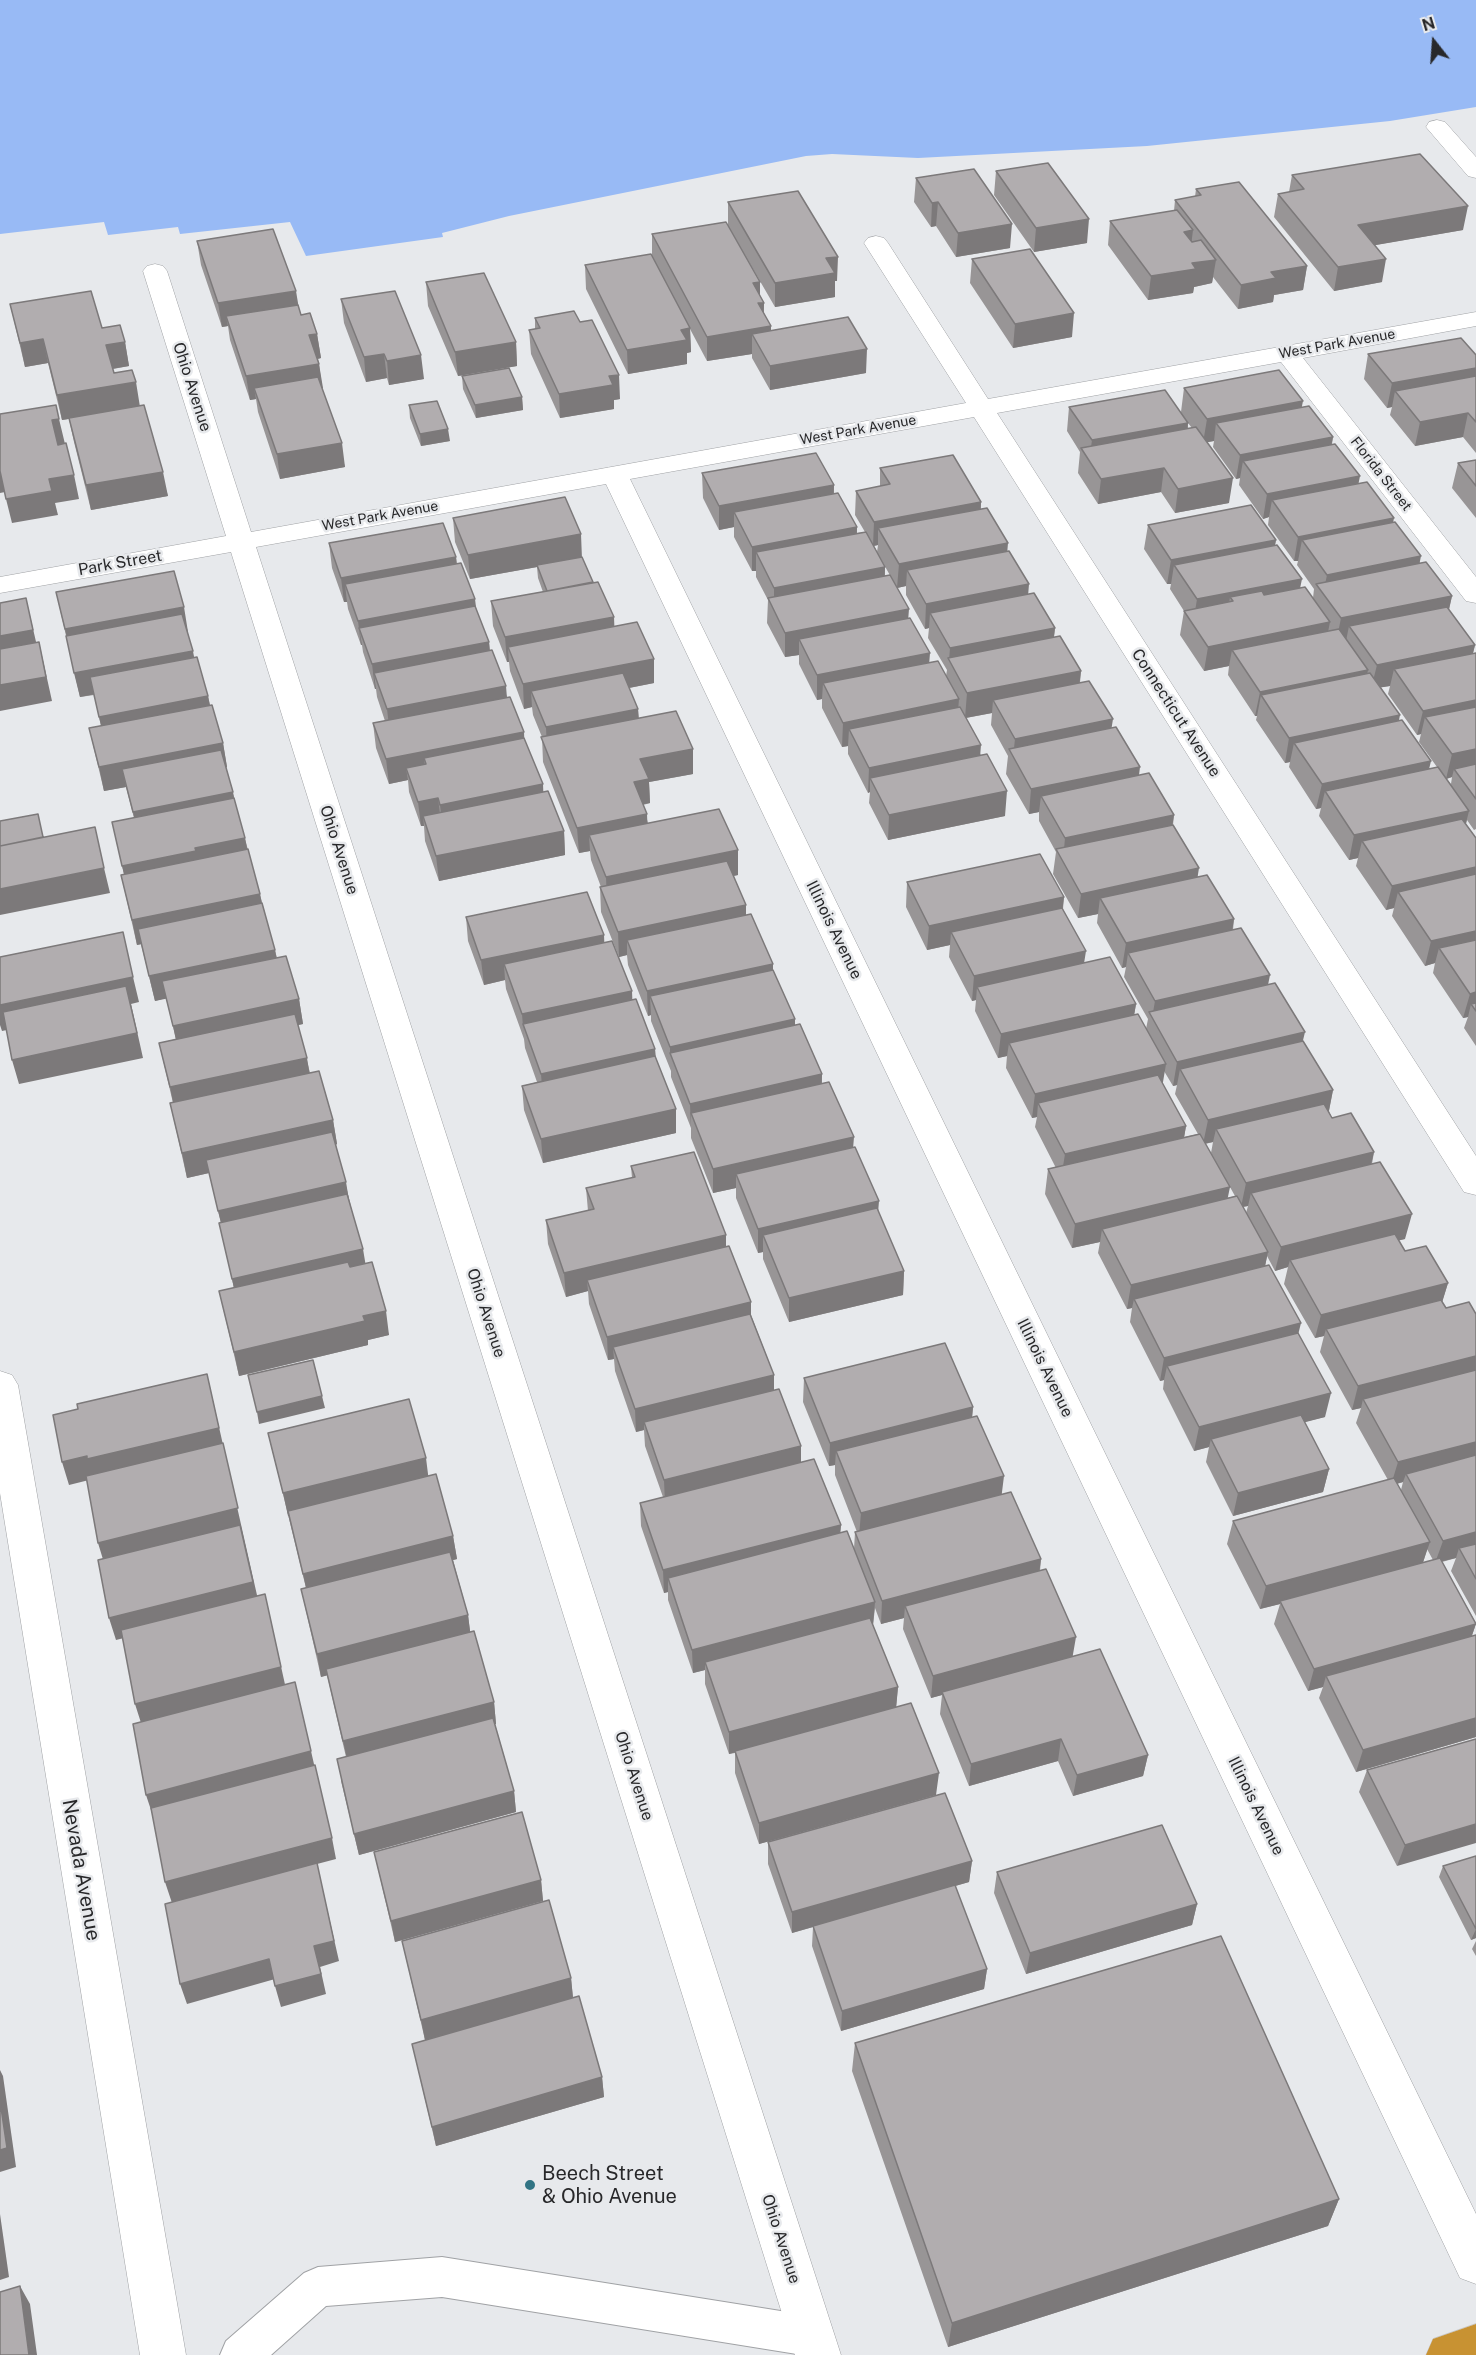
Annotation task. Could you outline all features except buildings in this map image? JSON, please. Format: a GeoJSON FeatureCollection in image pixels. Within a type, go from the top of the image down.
{"type":"FeatureCollection","features":[{"type":"Feature","properties":{"kind":"highway"},"geometry":{"type":"LineString","coordinates":[[1449,2355],[1476,2346]]}},
{"type":"Feature","properties":{"kind":"street"},"geometry":{"type":"LineString","coordinates":[[1437,127],[1476,171]]}},
{"type":"Feature","properties":{"kind":"street","name":"Connecticut Avenue"},"geometry":{"type":"LineString","coordinates":[[876,243],[1476,1183]]}},
{"type":"Feature","properties":{"kind":"street","name":"Ohio Avenue"},"geometry":{"type":"LineString","coordinates":[[155,272],[815,2345]]}},
{"type":"Feature","properties":{"kind":"street","name":"West Park Avenue"},"geometry":{"type":"LineString","coordinates":[[241,541],[1476,319]]}},
{"type":"Feature","properties":{"kind":"street","name":"Florida Street"},"geometry":{"type":"LineString","coordinates":[[1287,353],[1476,595]]}},
{"type":"Feature","properties":{"kind":"street","name":"Illinois Avenue"},"geometry":{"type":"LineString","coordinates":[[614,474],[1476,2262]]}},
{"type":"Feature","properties":{"kind":"street","name":"Park Street"},"geometry":{"type":"LineString","coordinates":[[0,585],[241,541]]}},
{"type":"Feature","properties":{"kind":"street","name":"Nevada Avenue"},"geometry":{"type":"LineString","coordinates":[[0,1385],[163,2355]]}},
{"type":"Feature","properties":{"kind":"lane"},"geometry":{"type":"LineString","coordinates":[[240,2355],[318,2287],[442,2277],[815,2345]]}},
{"type":"Feature","properties":{"kind":"water"},"geometry":{"type":"Polygon","coordinates":[[[0,0],[1476,0],[1476,107],[1390,121],[1147,146],[918,158],[832,154],[806,156],[509,216],[442,233],[443,237],[306,256],[290,222],[180,234],[178,227],[108,235],[104,222],[0,234],[0,0]]]}},
{"type":"Feature","properties":{"kind":"place","name":"Beech Street & Ohio Avenue"},"geometry":{"type":"Point","coordinates":[530,2185]}}]}
